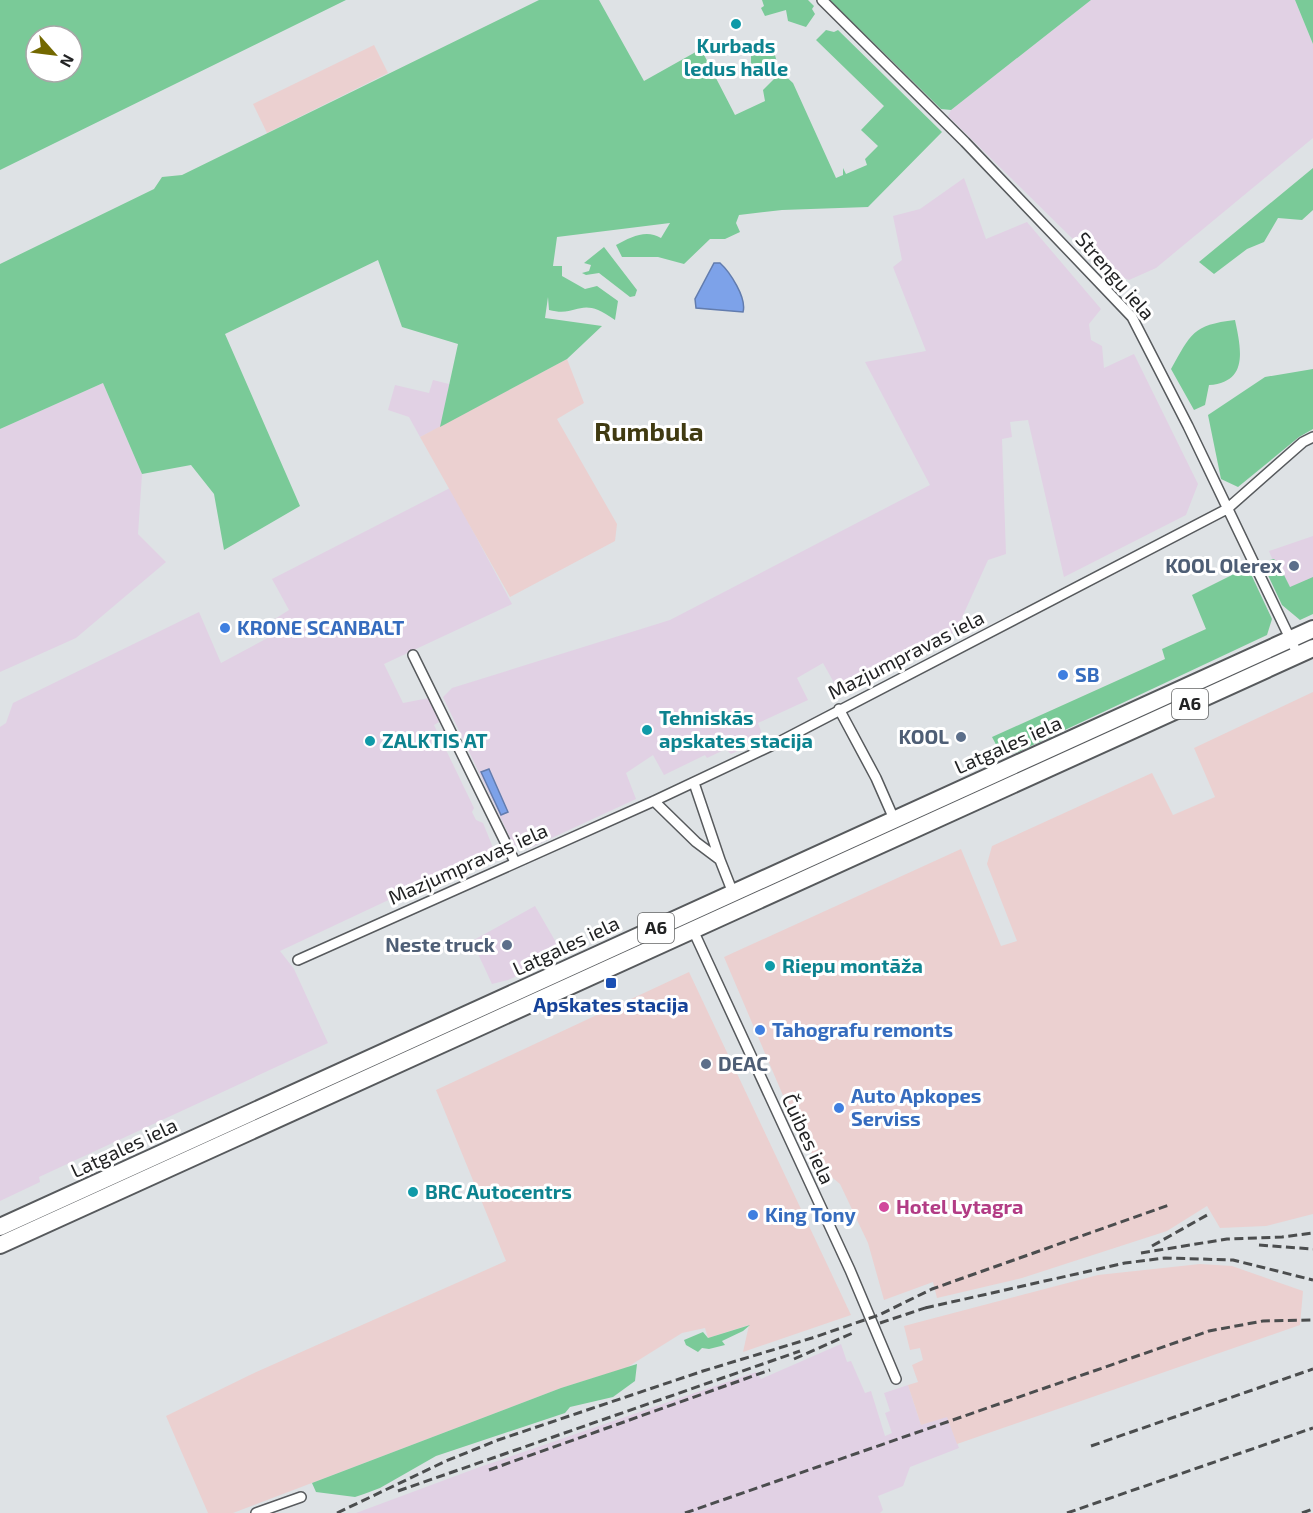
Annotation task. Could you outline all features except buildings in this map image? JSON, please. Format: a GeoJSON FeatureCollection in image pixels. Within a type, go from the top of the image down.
{"type":"FeatureCollection","features":[{"type":"Feature","properties":{"kind":"highway","name":"Latgales iela"},"geometry":{"type":"LineString","coordinates":[[689,922],[733,893],[1313,629]]}},
{"type":"Feature","properties":{"kind":"highway","name":"Latgales iela"},"geometry":{"type":"LineString","coordinates":[[0,1245],[93,1194],[689,922],[1305,652]]}},
{"type":"Feature","properties":{"kind":"highway","name":"Latgales iela"},"geometry":{"type":"LineString","coordinates":[[0,1227],[93,1194]]}},
{"type":"Feature","properties":{"kind":"street","name":"Strengu iela"},"geometry":{"type":"LineString","coordinates":[[822,0],[965,142],[1132,317],[1146,341],[1290,639],[1305,652]]}},
{"type":"Feature","properties":{"kind":"street","name":"Mazjumpravas iela"},"geometry":{"type":"LineString","coordinates":[[298,960],[694,783],[839,709],[1227,509],[1303,442],[1313,437]]}},
{"type":"Feature","properties":{"kind":"street"},"geometry":{"type":"LineString","coordinates":[[413,655],[515,862]]}},
{"type":"Feature","properties":{"kind":"street"},"geometry":{"type":"LineString","coordinates":[[839,709],[876,778],[894,819]]}},
{"type":"Feature","properties":{"kind":"street"},"geometry":{"type":"LineString","coordinates":[[694,783],[733,893]]}},
{"type":"Feature","properties":{"kind":"street"},"geometry":{"type":"LineString","coordinates":[[654,801],[696,842],[720,860]]}},
{"type":"Feature","properties":{"kind":"street","name":"Čuibes iela"},"geometry":{"type":"LineString","coordinates":[[689,922],[850,1270],[896,1379]]}},
{"type":"Feature","properties":{"kind":"street"},"geometry":{"type":"LineString","coordinates":[[256,1513],[301,1497]]}},
{"type":"Feature","properties":{"kind":"shaded area"},"geometry":{"type":"Polygon","coordinates":[[[1091,0],[1295,0],[1313,44],[1313,138],[1156,268],[1129,280],[1109,272],[1084,250],[948,116],[951,110],[1091,0]]]}},
{"type":"Feature","properties":{"kind":"shaded area"},"geometry":{"type":"Polygon","coordinates":[[[374,45],[388,73],[267,133],[253,104],[374,45]]]}},
{"type":"Feature","properties":{"kind":"shaded area"},"geometry":{"type":"Polygon","coordinates":[[[964,178],[986,239],[1027,222],[1101,309],[1089,324],[1091,340],[1102,346],[1104,368],[1134,354],[1198,484],[1186,515],[1064,577],[1028,420],[1010,422],[1012,437],[1002,439],[1006,554],[988,560],[960,622],[949,638],[837,688],[823,663],[797,678],[808,700],[758,723],[764,739],[731,754],[726,749],[707,758],[705,755],[664,775],[653,755],[626,773],[636,799],[530,848],[514,846],[443,697],[452,688],[670,620],[930,485],[865,362],[926,351],[893,267],[902,260],[893,216],[920,209],[964,178]]]}},
{"type":"Feature","properties":{"kind":"shaded area"},"geometry":{"type":"Polygon","coordinates":[[[567,359],[584,403],[557,419],[617,524],[615,541],[510,597],[420,437],[567,359]]]}},
{"type":"Feature","properties":{"kind":"shaded area"},"geometry":{"type":"Polygon","coordinates":[[[433,380],[457,386],[470,412],[420,437],[409,417],[388,410],[395,385],[429,393],[433,380]]]}},
{"type":"Feature","properties":{"kind":"shaded area"},"geometry":{"type":"Polygon","coordinates":[[[103,383],[142,474],[138,534],[166,562],[76,638],[0,672],[0,429],[103,383]]]}},
{"type":"Feature","properties":{"kind":"shaded area"},"geometry":{"type":"Polygon","coordinates":[[[450,488],[512,604],[384,664],[403,703],[429,698],[439,722],[434,725],[474,808],[472,812],[476,820],[483,823],[498,860],[405,902],[397,896],[280,951],[294,969],[328,1043],[39,1177],[40,1182],[0,1201],[0,727],[6,723],[13,703],[199,612],[221,663],[275,634],[270,622],[289,610],[272,579],[450,488]]]}},
{"type":"Feature","properties":{"kind":"shaded area","name":"KOOL Olerex"},"geometry":{"type":"Polygon","coordinates":[[[1313,536],[1313,581],[1286,593],[1269,551],[1313,536]]]}},
{"type":"Feature","properties":{"kind":"shaded area"},"geometry":{"type":"Polygon","coordinates":[[[1313,692],[1313,1214],[1266,1226],[1220,1228],[1207,1206],[1167,1231],[1022,1278],[937,1298],[933,1282],[884,1300],[868,1243],[840,1184],[817,1165],[805,1139],[799,1133],[724,957],[961,849],[1001,946],[1017,941],[987,864],[992,846],[1152,773],[1173,815],[1215,797],[1194,748],[1313,692]]]}},
{"type":"Feature","properties":{"kind":"shaded area"},"geometry":{"type":"Polygon","coordinates":[[[535,906],[561,951],[545,964],[508,980],[492,984],[472,941],[535,906]]]}},
{"type":"Feature","properties":{"kind":"shaded area"},"geometry":{"type":"Polygon","coordinates":[[[689,972],[851,1315],[743,1352],[749,1325],[708,1338],[705,1328],[682,1333],[626,1368],[561,1388],[233,1513],[208,1513],[166,1416],[252,1374],[506,1261],[436,1090],[689,972]]]}},
{"type":"Feature","properties":{"kind":"shaded area"},"geometry":{"type":"Polygon","coordinates":[[[1200,1264],[1232,1266],[1303,1291],[1300,1325],[957,1444],[947,1417],[921,1425],[908,1385],[918,1382],[912,1365],[923,1360],[920,1348],[910,1350],[904,1326],[1098,1275],[1200,1264]]]}},
{"type":"Feature","properties":{"kind":"shaded area"},"geometry":{"type":"Polygon","coordinates":[[[841,1344],[847,1362],[851,1361],[865,1393],[871,1391],[885,1436],[892,1433],[885,1413],[890,1411],[884,1393],[908,1385],[921,1425],[947,1416],[959,1448],[910,1467],[903,1486],[878,1496],[883,1510],[880,1513],[356,1513],[477,1468],[756,1372],[761,1379],[841,1344]]]}},
{"type":"Feature","properties":{"kind":"green space"},"geometry":{"type":"Polygon","coordinates":[[[0,0],[346,0],[0,170],[0,0]]]}},
{"type":"Feature","properties":{"kind":"green space"},"geometry":{"type":"Polygon","coordinates":[[[539,0],[599,0],[644,81],[701,49],[735,115],[765,101],[763,90],[781,72],[793,83],[836,178],[843,175],[843,168],[846,174],[867,165],[865,159],[878,146],[861,130],[884,106],[816,40],[826,30],[834,32],[838,30],[942,132],[868,207],[782,210],[739,215],[736,223],[740,232],[725,239],[710,239],[684,264],[658,257],[622,257],[616,245],[644,234],[661,238],[670,223],[557,237],[553,266],[562,266],[562,276],[585,289],[597,286],[618,301],[615,320],[594,309],[580,308],[559,312],[549,310],[548,297],[545,318],[602,326],[567,359],[440,427],[458,344],[402,327],[378,260],[225,334],[300,506],[224,550],[214,494],[191,465],[142,474],[103,383],[0,429],[0,264],[154,189],[162,177],[182,175],[539,0]]]}},
{"type":"Feature","properties":{"kind":"green space"},"geometry":{"type":"Polygon","coordinates":[[[762,0],[808,0],[814,6],[812,9],[815,14],[806,27],[788,21],[786,10],[765,16],[761,8],[764,6],[762,0]]]}},
{"type":"Feature","properties":{"kind":"green space"},"geometry":{"type":"Polygon","coordinates":[[[830,0],[1091,0],[951,110],[941,109],[830,0]]]}},
{"type":"Feature","properties":{"kind":"green space"},"geometry":{"type":"Polygon","coordinates":[[[1295,0],[1313,0],[1313,44],[1295,0]]]}},
{"type":"Feature","properties":{"kind":"green space"},"geometry":{"type":"Polygon","coordinates":[[[772,45],[777,62],[767,73],[760,75],[751,64],[751,53],[772,45]]]}},
{"type":"Feature","properties":{"kind":"green space"},"geometry":{"type":"Polygon","coordinates":[[[1313,168],[1313,210],[1302,220],[1278,218],[1264,242],[1247,249],[1214,274],[1199,262],[1313,168]]]}},
{"type":"Feature","properties":{"kind":"green space"},"geometry":{"type":"Polygon","coordinates":[[[604,247],[637,290],[635,296],[630,297],[599,273],[586,275],[582,273],[589,271],[591,265],[584,263],[604,247]]]}},
{"type":"Feature","properties":{"kind":"green space"},"geometry":{"type":"Polygon","coordinates":[[[1235,320],[1240,353],[1236,371],[1231,378],[1222,383],[1209,385],[1205,405],[1194,410],[1171,369],[1194,333],[1210,325],[1235,320]]]}},
{"type":"Feature","properties":{"kind":"green space"},"geometry":{"type":"Polygon","coordinates":[[[1313,369],[1313,429],[1299,437],[1238,487],[1221,479],[1208,415],[1265,377],[1313,369]]]}},
{"type":"Feature","properties":{"kind":"green space"},"geometry":{"type":"Polygon","coordinates":[[[1274,559],[1290,587],[1313,577],[1313,614],[1300,620],[1282,605],[1265,569],[1270,560],[1274,559]]]}},
{"type":"Feature","properties":{"kind":"green space"},"geometry":{"type":"Polygon","coordinates":[[[1242,570],[1250,572],[1272,619],[1267,635],[1018,752],[1008,754],[1000,752],[992,737],[1165,659],[1162,649],[1206,629],[1192,595],[1242,570]]]}},
{"type":"Feature","properties":{"kind":"green space"},"geometry":{"type":"Polygon","coordinates":[[[750,1325],[722,1341],[725,1345],[709,1349],[702,1348],[698,1352],[686,1345],[684,1340],[703,1332],[708,1338],[750,1325]]]}},
{"type":"Feature","properties":{"kind":"green space"},"geometry":{"type":"Polygon","coordinates":[[[637,1364],[635,1381],[613,1397],[570,1407],[565,1413],[436,1456],[380,1488],[364,1494],[355,1497],[316,1492],[312,1483],[561,1388],[637,1364]]]}},
{"type":"Feature","properties":{"kind":"water"},"geometry":{"type":"Polygon","coordinates":[[[714,263],[720,263],[733,279],[744,306],[743,312],[696,308],[695,299],[714,263]]]}},
{"type":"Feature","properties":{"kind":"water"},"geometry":{"type":"Polygon","coordinates":[[[489,769],[508,812],[501,815],[481,772],[489,769]]]}},
{"type":"Feature","properties":{"kind":"railway"},"geometry":{"type":"LineString","coordinates":[[337,1513],[446,1461],[498,1440],[879,1315],[932,1289],[1169,1205]]}},
{"type":"Feature","properties":{"kind":"railway"},"geometry":{"type":"LineString","coordinates":[[1152,1246],[1209,1214]]}},
{"type":"Feature","properties":{"kind":"railway"},"geometry":{"type":"LineString","coordinates":[[1141,1253],[1227,1239],[1282,1237],[1313,1233]]}},
{"type":"Feature","properties":{"kind":"railway"},"geometry":{"type":"LineString","coordinates":[[1259,1245],[1313,1249]]}},
{"type":"Feature","properties":{"kind":"railway"},"geometry":{"type":"LineString","coordinates":[[925,1308],[1125,1263],[1165,1258],[1233,1260],[1313,1280]]}},
{"type":"Feature","properties":{"kind":"railway"},"geometry":{"type":"LineString","coordinates":[[880,1323],[931,1306]]}},
{"type":"Feature","properties":{"kind":"railway"},"geometry":{"type":"LineString","coordinates":[[685,1513],[1209,1331],[1263,1321],[1313,1320]]}},
{"type":"Feature","properties":{"kind":"railway"},"geometry":{"type":"LineString","coordinates":[[794,1359],[855,1332]]}},
{"type":"Feature","properties":{"kind":"railway"},"geometry":{"type":"LineString","coordinates":[[398,1491],[800,1351]]}},
{"type":"Feature","properties":{"kind":"railway"},"geometry":{"type":"LineString","coordinates":[[1091,1446],[1313,1369]]}},
{"type":"Feature","properties":{"kind":"railway"},"geometry":{"type":"LineString","coordinates":[[489,1470],[770,1370]]}},
{"type":"Feature","properties":{"kind":"railway"},"geometry":{"type":"LineString","coordinates":[[1067,1513],[1313,1428]]}},
{"type":"Feature","properties":{"kind":"railway"},"geometry":{"type":"LineString","coordinates":[[1302,1513],[1313,1509]]}},
{"type":"Feature","properties":{"kind":"place","name":"Kurbads ledus halle"},"geometry":{"type":"Point","coordinates":[736,24]}},
{"type":"Feature","properties":{"kind":"place","name":"KOOL Olerex"},"geometry":{"type":"Point","coordinates":[1294,566]}},
{"type":"Feature","properties":{"kind":"place","name":"KRONE SCANBALT"},"geometry":{"type":"Point","coordinates":[225,628]}},
{"type":"Feature","properties":{"kind":"place","name":"SB"},"geometry":{"type":"Point","coordinates":[1063,675]}},
{"type":"Feature","properties":{"kind":"place","name":"Tehniskās apskates stacija"},"geometry":{"type":"Point","coordinates":[647,730]}},
{"type":"Feature","properties":{"kind":"place","name":"KOOL"},"geometry":{"type":"Point","coordinates":[961,737]}},
{"type":"Feature","properties":{"kind":"place","name":"ZALKTIS AT"},"geometry":{"type":"Point","coordinates":[370,741]}},
{"type":"Feature","properties":{"kind":"place","name":"Neste truck"},"geometry":{"type":"Point","coordinates":[507,945]}},
{"type":"Feature","properties":{"kind":"place","name":"Riepu montāža"},"geometry":{"type":"Point","coordinates":[770,966]}},
{"type":"Feature","properties":{"kind":"place","name":"Apskates stacija"},"geometry":{"type":"Point","coordinates":[611,983]}},
{"type":"Feature","properties":{"kind":"place","name":"Tahografu remonts"},"geometry":{"type":"Point","coordinates":[760,1030]}},
{"type":"Feature","properties":{"kind":"place","name":"DEAC"},"geometry":{"type":"Point","coordinates":[706,1064]}},
{"type":"Feature","properties":{"kind":"place","name":"Auto Apkopes Serviss"},"geometry":{"type":"Point","coordinates":[839,1108]}},
{"type":"Feature","properties":{"kind":"place","name":"BRC Autocentrs"},"geometry":{"type":"Point","coordinates":[413,1192]}},
{"type":"Feature","properties":{"kind":"place","name":"Hotel Lytagra"},"geometry":{"type":"Point","coordinates":[884,1207]}},
{"type":"Feature","properties":{"kind":"place","name":"King Tony"},"geometry":{"type":"Point","coordinates":[753,1215]}},
{"type":"Feature","properties":{"kind":"district","name":"Rumbula"},"geometry":{"type":"Point","coordinates":[649,432]}}]}
